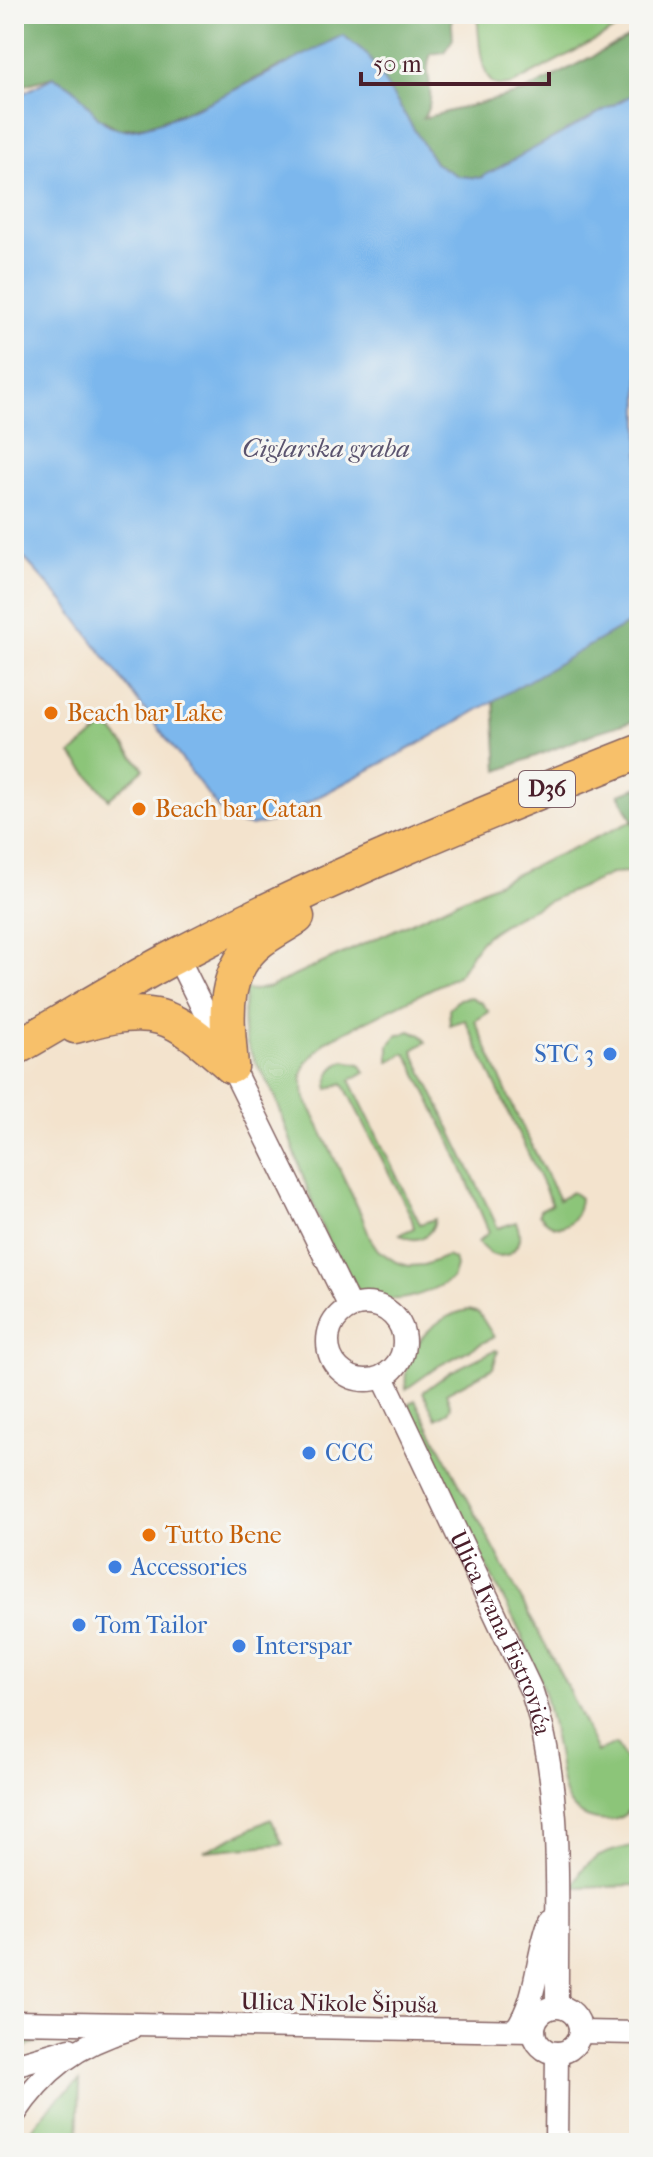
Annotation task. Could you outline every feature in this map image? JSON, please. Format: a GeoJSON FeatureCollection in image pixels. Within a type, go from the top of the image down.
{"type":"FeatureCollection","features":[{"type":"Feature","properties":{"kind":"main road","name":"D36"},"geometry":{"type":"LineString","coordinates":[[23,1043],[177,956],[348,872],[639,752]]}},
{"type":"Feature","properties":{"kind":"main road"},"geometry":{"type":"LineString","coordinates":[[231,1066],[226,1011],[228,991],[238,967],[262,939],[311,909],[348,872]]}},
{"type":"Feature","properties":{"kind":"main road"},"geometry":{"type":"LineString","coordinates":[[23,1043],[106,1017],[149,1014],[191,1030],[231,1066]]}},
{"type":"Feature","properties":{"kind":"street"},"geometry":{"type":"LineString","coordinates":[[177,956],[350,1307]]}},
{"type":"Feature","properties":{"kind":"street"},"geometry":{"type":"LineString","coordinates":[[375,1304],[390,1312],[401,1326],[403,1355],[383,1377],[358,1380],[346,1375],[331,1357],[329,1334],[333,1323],[350,1307],[375,1304]]}},
{"type":"Feature","properties":{"kind":"street","name":"Ulica Ivana Fistrovića"},"geometry":{"type":"LineString","coordinates":[[383,1377],[536,1705],[549,1763],[555,1840],[557,2006]]}},
{"type":"Feature","properties":{"kind":"street","name":"Ulica Ivana Fistrovića"},"geometry":{"type":"LineString","coordinates":[[524,2031],[545,1932],[556,1905]]}},
{"type":"Feature","properties":{"kind":"street"},"geometry":{"type":"LineString","coordinates":[[557,2006],[565,2007],[576,2015],[581,2032],[575,2045],[557,2053],[550,2052],[524,2031],[535,2024],[543,2011],[557,2006]]}},
{"type":"Feature","properties":{"kind":"street","name":"Ulica Nikole Šipuša"},"geometry":{"type":"LineString","coordinates":[[14,2022],[524,2031]]}},
{"type":"Feature","properties":{"kind":"street","name":"Ulica Nikole Šipuša"},"geometry":{"type":"LineString","coordinates":[[14,2065],[143,2026]]}},
{"type":"Feature","properties":{"kind":"street"},"geometry":{"type":"LineString","coordinates":[[581,2032],[639,2033]]}},
{"type":"Feature","properties":{"kind":"street","name":"Ulica Nikole Šipuša"},"geometry":{"type":"LineString","coordinates":[[14,2115],[41,2080],[89,2043]]}},
{"type":"Feature","properties":{"kind":"street"},"geometry":{"type":"LineString","coordinates":[[556,2143],[557,2053]]}},
{"type":"Feature","properties":{"kind":"green space"},"geometry":{"type":"Polygon","coordinates":[[[14,14],[451,14],[453,39],[444,52],[431,54],[428,62],[430,100],[423,118],[524,92],[639,32],[639,117],[479,178],[458,176],[435,163],[367,55],[278,67],[215,100],[147,126],[119,129],[95,116],[73,88],[53,77],[14,88],[14,37],[18,27],[14,27],[14,14]]]}},
{"type":"Feature","properties":{"kind":"green space"},"geometry":{"type":"Polygon","coordinates":[[[477,14],[639,14],[639,17],[513,84],[501,86],[494,84],[485,71],[477,14]]]}},
{"type":"Feature","properties":{"kind":"green space"},"geometry":{"type":"Polygon","coordinates":[[[639,617],[639,719],[498,771],[494,700],[639,617]]]}},
{"type":"Feature","properties":{"kind":"green space"},"geometry":{"type":"Polygon","coordinates":[[[107,724],[144,769],[109,799],[71,754],[107,724]]]}},
{"type":"Feature","properties":{"kind":"green space"},"geometry":{"type":"Polygon","coordinates":[[[639,787],[639,833],[619,794],[639,787]]]}},
{"type":"Feature","properties":{"kind":"green space"},"geometry":{"type":"Polygon","coordinates":[[[632,821],[639,833],[639,875],[613,873],[512,919],[481,941],[457,976],[326,1041],[306,1063],[302,1075],[304,1095],[378,1250],[396,1262],[409,1266],[424,1265],[447,1256],[454,1259],[456,1266],[452,1279],[416,1296],[392,1299],[368,1294],[345,1275],[334,1254],[275,1097],[249,1048],[243,1026],[245,988],[250,991],[270,987],[632,821]]]}},
{"type":"Feature","properties":{"kind":"green space"},"geometry":{"type":"Polygon","coordinates":[[[471,997],[482,1003],[489,1012],[475,1021],[559,1200],[572,1192],[580,1198],[576,1215],[566,1225],[554,1225],[539,1214],[540,1210],[552,1204],[465,1020],[450,1025],[449,1009],[459,999],[471,997]]]}},
{"type":"Feature","properties":{"kind":"green space"},"geometry":{"type":"Polygon","coordinates":[[[410,1031],[421,1035],[426,1042],[413,1050],[414,1054],[498,1228],[516,1222],[519,1240],[510,1253],[495,1255],[478,1242],[489,1232],[450,1140],[409,1058],[405,1053],[389,1062],[389,1045],[396,1036],[410,1031]]]}},
{"type":"Feature","properties":{"kind":"green space"},"geometry":{"type":"Polygon","coordinates":[[[344,1061],[360,1064],[365,1072],[350,1080],[420,1224],[435,1219],[427,1235],[412,1239],[400,1234],[414,1228],[411,1216],[343,1083],[328,1089],[331,1072],[344,1061]]]}},
{"type":"Feature","properties":{"kind":"green space"},"geometry":{"type":"Polygon","coordinates":[[[469,1310],[479,1313],[494,1337],[440,1365],[406,1389],[409,1362],[422,1338],[443,1319],[469,1310]]]}},
{"type":"Feature","properties":{"kind":"green space"},"geometry":{"type":"Polygon","coordinates":[[[498,1351],[493,1368],[446,1393],[451,1407],[436,1419],[423,1392],[450,1372],[498,1351]]]}},
{"type":"Feature","properties":{"kind":"green space"},"geometry":{"type":"Polygon","coordinates":[[[415,1400],[564,1680],[597,1752],[616,1744],[630,1768],[636,1794],[629,1810],[618,1819],[597,1820],[576,1811],[569,1803],[562,1785],[546,1700],[533,1661],[408,1408],[415,1400]]]}},
{"type":"Feature","properties":{"kind":"green space"},"geometry":{"type":"Polygon","coordinates":[[[271,1819],[283,1844],[204,1851],[271,1819]]]}},
{"type":"Feature","properties":{"kind":"green space"},"geometry":{"type":"Polygon","coordinates":[[[639,1845],[639,1885],[575,1887],[583,1868],[599,1856],[639,1845]]]}},
{"type":"Feature","properties":{"kind":"green space"},"geometry":{"type":"Polygon","coordinates":[[[37,2034],[44,2037],[40,2042],[14,2051],[14,2037],[37,2034]]]}},
{"type":"Feature","properties":{"kind":"green space"},"geometry":{"type":"Polygon","coordinates":[[[80,2081],[78,2143],[24,2143],[48,2109],[80,2081]]]}},
{"type":"Feature","properties":{"kind":"water","name":"Ciglarska graba"},"geometry":{"type":"Polygon","coordinates":[[[343,35],[367,54],[435,163],[458,176],[480,178],[639,91],[639,617],[422,742],[271,822],[251,826],[235,823],[221,812],[63,601],[14,547],[14,98],[53,77],[72,87],[104,122],[119,129],[137,128],[195,108],[343,35]]]}},
{"type":"Feature","properties":{"kind":"place","name":"Beach bar Lake"},"geometry":{"type":"Point","coordinates":[51,713]}},
{"type":"Feature","properties":{"kind":"place","name":"Beach bar Catan"},"geometry":{"type":"Point","coordinates":[139,809]}},
{"type":"Feature","properties":{"kind":"place","name":"STC 3"},"geometry":{"type":"Point","coordinates":[610,1054]}},
{"type":"Feature","properties":{"kind":"place","name":"CCC"},"geometry":{"type":"Point","coordinates":[309,1453]}},
{"type":"Feature","properties":{"kind":"place","name":"Tutto Bene"},"geometry":{"type":"Point","coordinates":[149,1535]}},
{"type":"Feature","properties":{"kind":"place","name":"Accessories"},"geometry":{"type":"Point","coordinates":[115,1567]}},
{"type":"Feature","properties":{"kind":"place","name":"Tom Tailor"},"geometry":{"type":"Point","coordinates":[79,1625]}},
{"type":"Feature","properties":{"kind":"place","name":"Interspar"},"geometry":{"type":"Point","coordinates":[239,1646]}}]}
